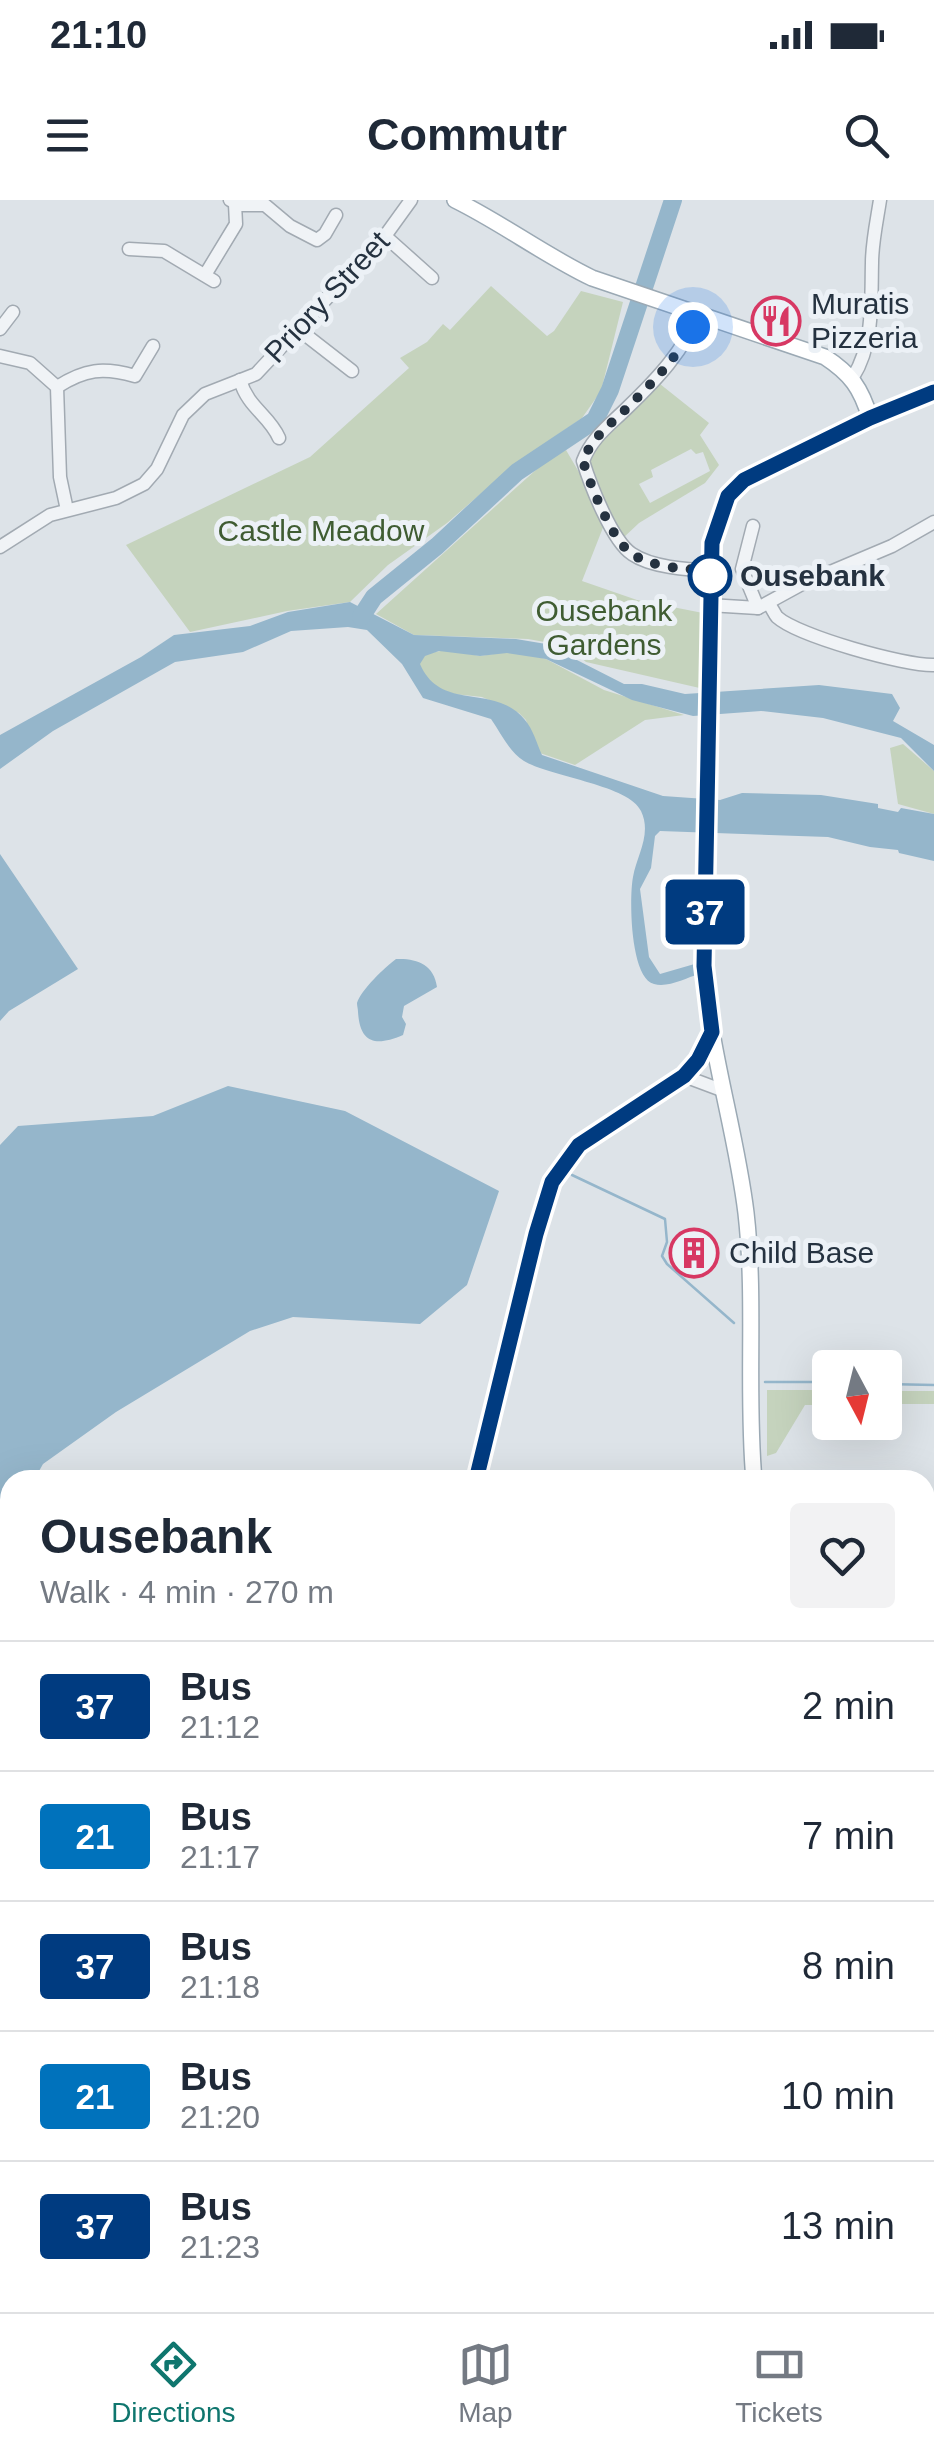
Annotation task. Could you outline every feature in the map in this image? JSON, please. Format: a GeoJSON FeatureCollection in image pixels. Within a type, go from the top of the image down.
{"type":"FeatureCollection","features":[{"type":"Feature","properties":{"kind":"main road"},"geometry":{"type":"LineString","coordinates":[[455,200],[592,278],[825,357],[862,390],[870,418],[744,480],[728,496],[712,543],[704,966],[707,1011],[746,1218],[754,1470]]}},
{"type":"Feature","properties":{"kind":"street","name":"Priory Street"},"geometry":{"type":"LineString","coordinates":[[0,547],[20,531],[67,510],[116,498],[144,484],[157,469],[183,415],[205,394],[256,374],[384,236],[411,200]]}},
{"type":"Feature","properties":{"kind":"street"},"geometry":{"type":"LineString","coordinates":[[852,378],[863,361],[880,200]]}},
{"type":"Feature","properties":{"kind":"street"},"geometry":{"type":"LineString","coordinates":[[129,249],[164,252],[209,278],[236,224],[233,202],[265,204],[290,226],[317,240],[336,215]]}},
{"type":"Feature","properties":{"kind":"street"},"geometry":{"type":"LineString","coordinates":[[384,236],[430,281],[444,266]]}},
{"type":"Feature","properties":{"kind":"street"},"geometry":{"type":"LineString","coordinates":[[692,310],[687,339],[658,377],[588,447],[583,461],[599,502],[624,547],[635,556],[690,570],[710,570]]}},
{"type":"Feature","properties":{"kind":"street"},"geometry":{"type":"LineString","coordinates":[[1,328],[13,312]]}},
{"type":"Feature","properties":{"kind":"street"},"geometry":{"type":"LineString","coordinates":[[298,328],[352,371]]}},
{"type":"Feature","properties":{"kind":"street"},"geometry":{"type":"LineString","coordinates":[[58,387],[100,368],[134,376],[154,346]]}},
{"type":"Feature","properties":{"kind":"street"},"geometry":{"type":"LineString","coordinates":[[0,355],[30,362],[58,387],[60,477],[67,510]]}},
{"type":"Feature","properties":{"kind":"street"},"geometry":{"type":"LineString","coordinates":[[240,380],[251,406],[279,438]]}},
{"type":"Feature","properties":{"kind":"street"},"geometry":{"type":"LineString","coordinates":[[870,418],[934,392]]}},
{"type":"Feature","properties":{"kind":"street"},"geometry":{"type":"LineString","coordinates":[[709,605],[764,606],[779,595],[892,546],[934,522]]}},
{"type":"Feature","properties":{"kind":"street"},"geometry":{"type":"LineString","coordinates":[[752,526],[742,569],[764,606],[778,617],[829,641],[917,666],[934,666]]}},
{"type":"Feature","properties":{"kind":"street"},"geometry":{"type":"LineString","coordinates":[[478,1470],[552,1182],[579,1145],[684,1076],[698,1060],[712,1032]]}},
{"type":"Feature","properties":{"kind":"street"},"geometry":{"type":"LineString","coordinates":[[684,1076],[724,1090]]}},
{"type":"Feature","properties":{"kind":"green space","name":"Castle Meadow"},"geometry":{"type":"Polygon","coordinates":[[[491,286],[547,336],[581,291],[623,302],[601,391],[582,418],[515,464],[447,523],[388,565],[350,602],[190,632],[126,545],[310,457],[409,368],[400,358],[427,342],[443,324],[450,330],[491,286]]]}},
{"type":"Feature","properties":{"kind":"green space"},"geometry":{"type":"Polygon","coordinates":[[[660,384],[709,423],[700,435],[719,465],[705,483],[639,523],[622,539],[590,465],[591,453],[660,384]],[[691,449],[651,470],[653,477],[639,484],[650,503],[710,471],[703,452],[696,454],[691,449]]]}},
{"type":"Feature","properties":{"kind":"green space","name":"Ousebank Gardens"},"geometry":{"type":"Polygon","coordinates":[[[566,450],[604,515],[604,525],[582,581],[637,600],[703,613],[704,689],[586,662],[567,646],[528,639],[414,635],[376,614],[547,460],[566,450]]]}},
{"type":"Feature","properties":{"kind":"green space"},"geometry":{"type":"Polygon","coordinates":[[[446,650],[480,656],[513,651],[546,659],[604,690],[684,715],[645,720],[575,765],[534,751],[526,720],[519,713],[482,697],[445,693],[425,682],[418,659],[446,650]]]}},
{"type":"Feature","properties":{"kind":"green space"},"geometry":{"type":"Polygon","coordinates":[[[903,744],[934,771],[934,814],[898,804],[890,748],[903,744]]]}},
{"type":"Feature","properties":{"kind":"green space"},"geometry":{"type":"Polygon","coordinates":[[[767,1390],[812,1390],[812,1405],[805,1405],[776,1453],[767,1456],[767,1390]]]}},
{"type":"Feature","properties":{"kind":"green space"},"geometry":{"type":"Polygon","coordinates":[[[902,1391],[934,1391],[934,1404],[902,1404],[902,1391]]]}},
{"type":"Feature","properties":{"kind":"water"},"geometry":{"type":"Polygon","coordinates":[[[350,602],[414,635],[516,639],[564,647],[573,658],[624,684],[685,694],[819,685],[892,694],[900,708],[893,721],[934,745],[934,771],[901,738],[823,718],[761,711],[693,716],[632,700],[546,659],[507,653],[480,656],[439,651],[425,656],[420,664],[429,679],[441,688],[512,709],[528,724],[542,755],[663,796],[720,800],[742,793],[821,795],[878,804],[878,808],[898,812],[901,808],[934,814],[934,861],[828,837],[660,831],[655,836],[651,868],[640,889],[649,957],[660,974],[698,963],[699,974],[671,984],[654,984],[640,968],[633,936],[632,887],[645,828],[634,802],[606,788],[524,761],[491,719],[423,698],[402,664],[367,630],[348,627],[291,631],[243,652],[175,662],[53,731],[0,769],[0,735],[174,635],[250,626],[288,612],[350,602]]]}},
{"type":"Feature","properties":{"kind":"water"},"geometry":{"type":"Polygon","coordinates":[[[0,854],[78,969],[9,1011],[0,1021],[0,854]]]}},
{"type":"Feature","properties":{"kind":"water"},"geometry":{"type":"Polygon","coordinates":[[[396,959],[423,964],[432,973],[437,987],[404,1006],[403,1035],[371,1040],[362,1030],[357,1003],[368,985],[396,959]]]}},
{"type":"Feature","properties":{"kind":"water"},"geometry":{"type":"Polygon","coordinates":[[[228,1086],[345,1111],[499,1191],[467,1285],[420,1324],[293,1317],[250,1331],[116,1412],[40,1470],[0,1470],[0,1145],[18,1126],[153,1116],[228,1086]]]}},
{"type":"Feature","properties":{"kind":"waterway"},"geometry":{"type":"LineString","coordinates":[[361,617],[374,597],[437,546],[517,472],[595,420],[610,390],[673,200]]}},
{"type":"Feature","properties":{"kind":"waterway"},"geometry":{"type":"LineString","coordinates":[[572,1175],[665,1219],[667,1242],[662,1256],[667,1264],[734,1323]]}},
{"type":"Feature","properties":{"kind":"waterway"},"geometry":{"type":"LineString","coordinates":[[765,1382],[812,1382]]}},
{"type":"Feature","properties":{"kind":"waterway"},"geometry":{"type":"LineString","coordinates":[[902,1384],[934,1385]]}},
{"type":"Feature","properties":{"kind":"bus line","name":"37"},"geometry":{"type":"LineString","coordinates":[[478,1470],[552,1182],[579,1145],[684,1076],[698,1060],[712,1032],[704,966],[707,688],[712,543],[728,496],[744,480],[767,467],[934,392]]}},
{"type":"Feature","properties":{"kind":"place","name":"Muratis Pizzeria"},"geometry":{"type":"Point","coordinates":[776,321]}},
{"type":"Feature","properties":{"kind":"place","name":"Ousebank"},"geometry":{"type":"Point","coordinates":[710,576]}},
{"type":"Feature","properties":{"kind":"place","name":"Child Base"},"geometry":{"type":"Point","coordinates":[694,1253]}},
{"type":"Feature","properties":{"kind":"route"},"geometry":{"type":"LineString","coordinates":[[693,327],[658,377],[600,432],[583,461],[599,502],[624,547],[635,556],[690,570],[710,570],[710,576]]}}]}
